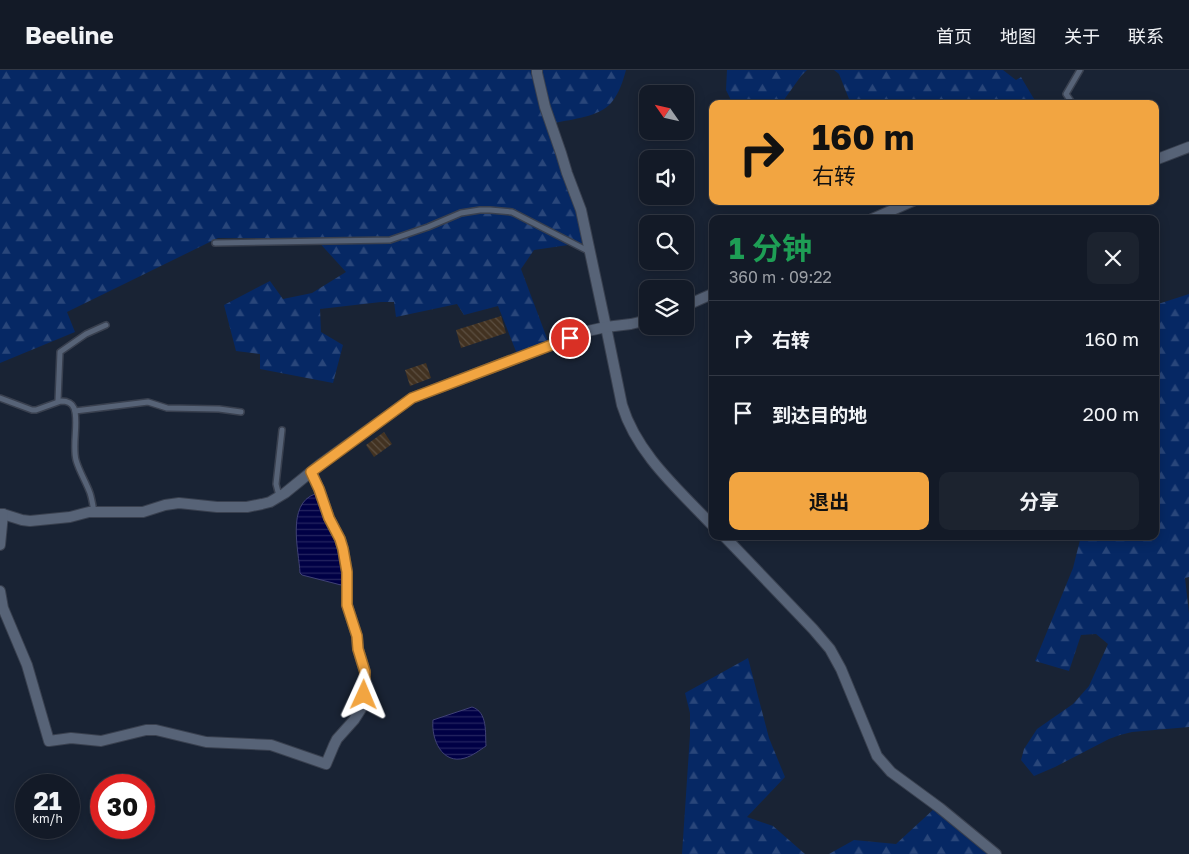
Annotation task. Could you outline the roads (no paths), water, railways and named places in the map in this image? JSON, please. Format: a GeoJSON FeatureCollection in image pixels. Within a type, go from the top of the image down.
{"type":"FeatureCollection","features":[{"type":"Feature","properties":{"kind":"street"},"geometry":{"type":"LineString","coordinates":[[537,70],[545,107],[581,210],[622,405],[630,428],[645,452],[709,522]]}},
{"type":"Feature","properties":{"kind":"street"},"geometry":{"type":"LineString","coordinates":[[1159,158],[1189,147]]}},
{"type":"Feature","properties":{"kind":"street"},"geometry":{"type":"LineString","coordinates":[[881,215],[904,205]]}},
{"type":"Feature","properties":{"kind":"street"},"geometry":{"type":"LineString","coordinates":[[694,302],[709,295]]}},
{"type":"Feature","properties":{"kind":"street"},"geometry":{"type":"LineString","coordinates":[[0,545],[2,514],[30,521],[70,517],[89,512],[143,512],[179,503],[217,507],[247,507],[270,502],[412,398],[579,334],[606,326],[639,322]]}},
{"type":"Feature","properties":{"kind":"street"},"geometry":{"type":"LineString","coordinates":[[0,591],[3,608],[27,665],[49,741],[71,738],[101,741],[146,730],[156,730],[206,742],[271,745],[326,764],[334,744],[354,720],[361,708],[364,695],[365,672],[358,649],[357,636],[347,605],[347,572],[343,549],[311,472]]}},
{"type":"Feature","properties":{"kind":"street"},"geometry":{"type":"LineString","coordinates":[[728,540],[830,649],[841,669],[877,756],[886,767],[996,854]]}},
{"type":"Feature","properties":{"kind":"lane"},"geometry":{"type":"LineString","coordinates":[[1070,100],[1066,94],[1080,70]]}},
{"type":"Feature","properties":{"kind":"lane"},"geometry":{"type":"LineString","coordinates":[[215,243],[390,240],[461,213],[490,210],[512,212],[590,252]]}},
{"type":"Feature","properties":{"kind":"lane"},"geometry":{"type":"LineString","coordinates":[[58,401],[60,352],[86,334],[106,325]]}},
{"type":"Feature","properties":{"kind":"lane"},"geometry":{"type":"LineString","coordinates":[[0,398],[32,410],[61,400],[72,404],[75,411],[74,444],[76,460],[91,495],[94,512]]}},
{"type":"Feature","properties":{"kind":"lane"},"geometry":{"type":"LineString","coordinates":[[75,411],[148,402],[167,408],[219,409],[241,412]]}},
{"type":"Feature","properties":{"kind":"lane"},"geometry":{"type":"LineString","coordinates":[[279,496],[276,484],[282,430]]}}]}
